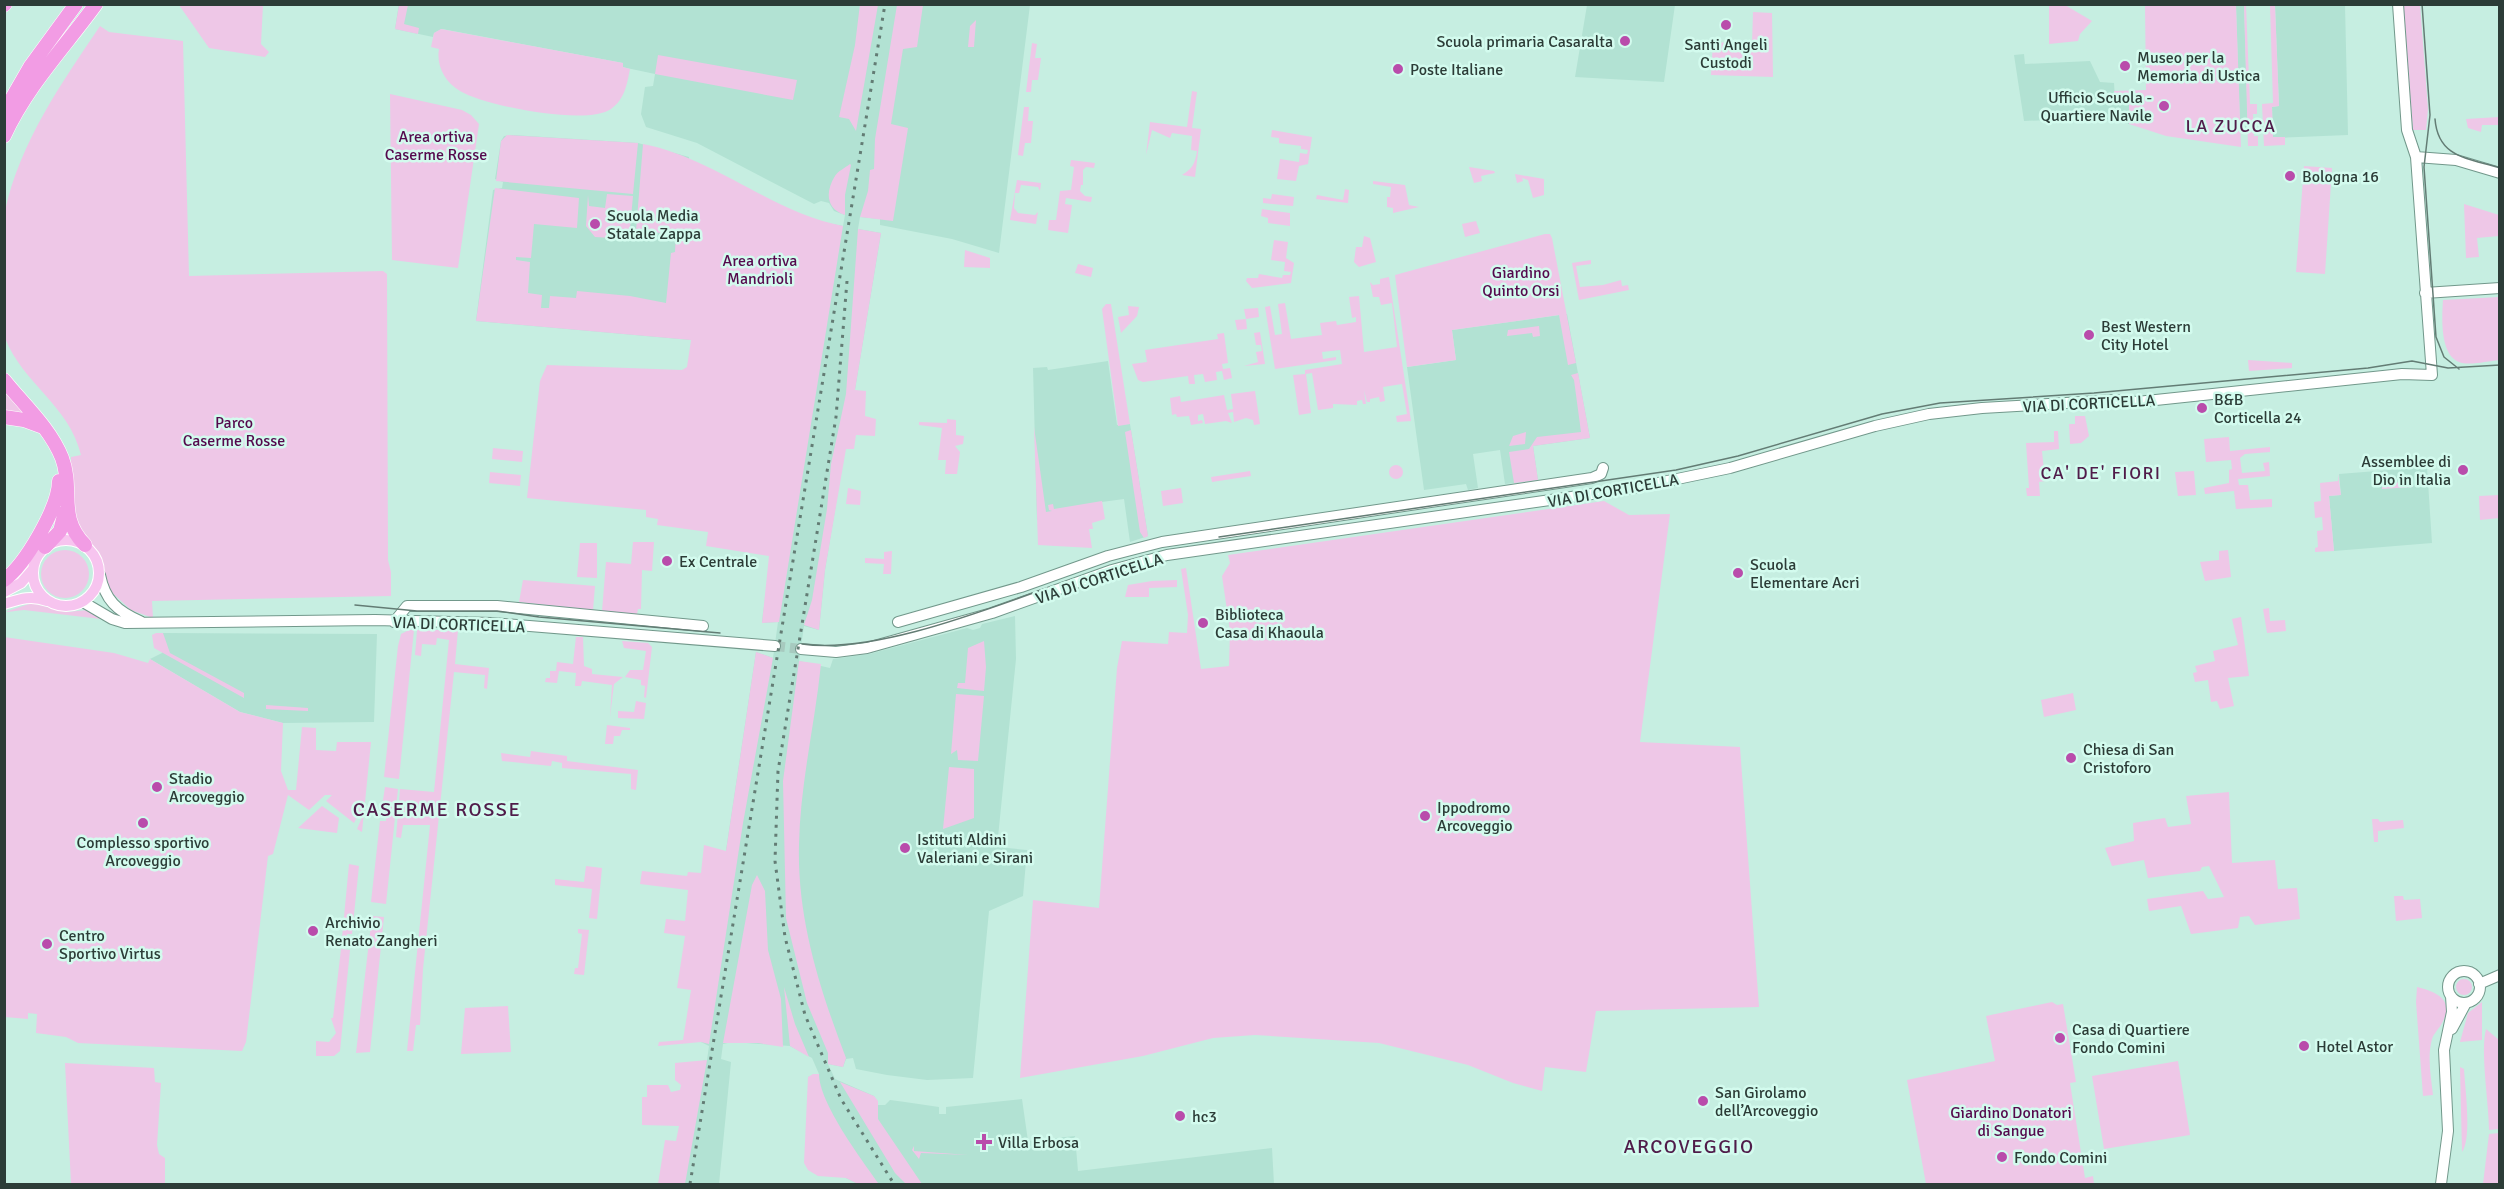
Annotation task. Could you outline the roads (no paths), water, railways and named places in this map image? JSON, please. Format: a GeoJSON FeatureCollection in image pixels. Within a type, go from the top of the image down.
{"type":"FeatureCollection","features":[{"type":"Feature","properties":{"kind":"highway"},"geometry":{"type":"LineString","coordinates":[[4,112],[30,67],[75,4]]}},
{"type":"Feature","properties":{"kind":"highway"},"geometry":{"type":"LineString","coordinates":[[4,136],[39,77],[96,4]]}},
{"type":"Feature","properties":{"kind":"highway"},"geometry":{"type":"LineString","coordinates":[[4,380],[54,441],[65,469],[67,504],[72,528],[85,545]]}},
{"type":"Feature","properties":{"kind":"highway"},"geometry":{"type":"LineString","coordinates":[[4,417],[24,420],[44,428]]}},
{"type":"Feature","properties":{"kind":"highway"},"geometry":{"type":"LineString","coordinates":[[4,580],[18,567],[57,502],[59,461],[54,441]]}},
{"type":"Feature","properties":{"kind":"highway"},"geometry":{"type":"LineString","coordinates":[[45,547],[60,531],[67,504]]}},
{"type":"Feature","properties":{"kind":"main road"},"geometry":{"type":"LineString","coordinates":[[2398,4],[2408,134],[2416,157],[2426,293],[2499,288]]}},
{"type":"Feature","properties":{"kind":"main road"},"geometry":{"type":"LineString","coordinates":[[2416,157],[2456,160],[2499,173]]}},
{"type":"Feature","properties":{"kind":"main road","name":"VIA DI CORTICELLA"},"geometry":{"type":"LineString","coordinates":[[801,649],[836,652],[867,648],[988,615],[1112,570],[1167,555],[1634,488],[1730,468],[1875,426],[1929,414],[1982,408],[2116,400],[2137,402],[2403,374],[2432,375],[2426,293]]}},
{"type":"Feature","properties":{"kind":"main road","name":"VIA DI CORTICELLA"},"geometry":{"type":"LineString","coordinates":[[898,622],[996,595],[1108,556],[1162,542],[1592,478],[1601,474],[1603,468]]}},
{"type":"Feature","properties":{"kind":"main road"},"geometry":{"type":"LineString","coordinates":[[4,592],[21,584],[33,569],[39,553],[45,547],[61,540],[69,540],[85,545],[96,558],[107,598],[125,613],[143,622]]}},
{"type":"Feature","properties":{"kind":"main road"},"geometry":{"type":"LineString","coordinates":[[33,569],[36,588],[49,602]]}},
{"type":"Feature","properties":{"kind":"main road"},"geometry":{"type":"LineString","coordinates":[[4,604],[35,597],[69,607],[83,602],[95,591],[100,575]]}},
{"type":"Feature","properties":{"kind":"main road","name":"VIA DI CORTICELLA"},"geometry":{"type":"LineString","coordinates":[[83,602],[119,621],[501,623],[775,646]]}},
{"type":"Feature","properties":{"kind":"main road","name":"VIA DI CORTICELLA"},"geometry":{"type":"LineString","coordinates":[[394,622],[407,606],[502,606],[703,626]]}},
{"type":"Feature","properties":{"kind":"main road"},"geometry":{"type":"LineString","coordinates":[[653,622],[658,628],[660,637]]}},
{"type":"Feature","properties":{"kind":"main road"},"geometry":{"type":"LineString","coordinates":[[2440,1185],[2448,1131],[2445,1059],[2452,1024],[2449,982],[2458,972],[2470,972],[2480,984]]}},
{"type":"Feature","properties":{"kind":"main road"},"geometry":{"type":"LineString","coordinates":[[2452,1024],[2466,1003],[2476,997],[2480,984],[2499,975]]}},
{"type":"Feature","properties":{"kind":"main road"},"geometry":{"type":"LineString","coordinates":[[2451,996],[2458,1002],[2466,1003]]}},
{"type":"Feature","properties":{"kind":"tunnel"},"geometry":{"type":"LineString","coordinates":[[775,646],[801,649]]}},
{"type":"Feature","properties":{"kind":"tram line"},"geometry":{"type":"LineString","coordinates":[[2422,4],[2430,115],[2424,167],[2436,337],[2444,357],[2459,369]]}},
{"type":"Feature","properties":{"kind":"tram line"},"geometry":{"type":"LineString","coordinates":[[2435,119],[2437,132],[2448,149],[2466,158],[2500,168]]}},
{"type":"Feature","properties":{"kind":"tram line"},"geometry":{"type":"LineString","coordinates":[[1219,537],[1676,470],[1738,456],[1882,414],[1940,403],[2094,393],[2368,368],[2412,361],[2448,368],[2500,365]]}},
{"type":"Feature","properties":{"kind":"tram line"},"geometry":{"type":"LineString","coordinates":[[802,644],[860,643],[893,637],[958,619],[1047,588]]}},
{"type":"Feature","properties":{"kind":"tram line"},"geometry":{"type":"LineString","coordinates":[[355,605],[417,611],[497,611],[539,617],[720,633]]}},
{"type":"Feature","properties":{"kind":"railway"},"geometry":{"type":"LineString","coordinates":[[690,1184],[885,4]]}},
{"type":"Feature","properties":{"kind":"railway"},"geometry":{"type":"LineString","coordinates":[[847,281],[836,417],[778,771],[775,861],[785,937],[805,1015],[841,1099],[894,1184]]}},
{"type":"Feature","properties":{"kind":"place","name":"Santi Angeli Custodi"},"geometry":{"type":"Point","coordinates":[1726,25]}},
{"type":"Feature","properties":{"kind":"place","name":"Scuola primaria Casaralta"},"geometry":{"type":"Point","coordinates":[1625,41]}},
{"type":"Feature","properties":{"kind":"place","name":"Museo per la Memoria di Ustica"},"geometry":{"type":"Point","coordinates":[2125,66]}},
{"type":"Feature","properties":{"kind":"place","name":"Poste Italiane"},"geometry":{"type":"Point","coordinates":[1398,69]}},
{"type":"Feature","properties":{"kind":"place","name":"Ufficio Scuola - Quartiere Navile"},"geometry":{"type":"Point","coordinates":[2164,106]}},
{"type":"Feature","properties":{"kind":"place","name":"Bologna 16"},"geometry":{"type":"Point","coordinates":[2290,176]}},
{"type":"Feature","properties":{"kind":"place","name":"Scuola Media Statale Zappa"},"geometry":{"type":"Point","coordinates":[595,224]}},
{"type":"Feature","properties":{"kind":"place","name":"Best Western City Hotel"},"geometry":{"type":"Point","coordinates":[2089,335]}},
{"type":"Feature","properties":{"kind":"place","name":"B&B Corticella 24"},"geometry":{"type":"Point","coordinates":[2202,408]}},
{"type":"Feature","properties":{"kind":"place","name":"Assemblee di Dio in Italia"},"geometry":{"type":"Point","coordinates":[2463,470]}},
{"type":"Feature","properties":{"kind":"place","name":"Ex Centrale"},"geometry":{"type":"Point","coordinates":[667,561]}},
{"type":"Feature","properties":{"kind":"place","name":"Scuola Elementare Acri"},"geometry":{"type":"Point","coordinates":[1738,573]}},
{"type":"Feature","properties":{"kind":"place","name":"Biblioteca Casa di Khaoula"},"geometry":{"type":"Point","coordinates":[1203,623]}},
{"type":"Feature","properties":{"kind":"place","name":"Chiesa di San Cristoforo"},"geometry":{"type":"Point","coordinates":[2071,758]}},
{"type":"Feature","properties":{"kind":"place","name":"Stadio Arcoveggio"},"geometry":{"type":"Point","coordinates":[157,787]}},
{"type":"Feature","properties":{"kind":"place","name":"Ippodromo Arcoveggio"},"geometry":{"type":"Point","coordinates":[1425,816]}},
{"type":"Feature","properties":{"kind":"place","name":"Complesso sportivo Arcoveggio"},"geometry":{"type":"Point","coordinates":[143,823]}},
{"type":"Feature","properties":{"kind":"place","name":"Istituti Aldini Valeriani e Sirani"},"geometry":{"type":"Point","coordinates":[905,848]}},
{"type":"Feature","properties":{"kind":"place","name":"Archivio Renato Zangheri"},"geometry":{"type":"Point","coordinates":[313,931]}},
{"type":"Feature","properties":{"kind":"place","name":"Centro Sportivo Virtus"},"geometry":{"type":"Point","coordinates":[47,944]}},
{"type":"Feature","properties":{"kind":"place","name":"Casa di Quartiere Fondo Comini"},"geometry":{"type":"Point","coordinates":[2060,1038]}},
{"type":"Feature","properties":{"kind":"place","name":"Hotel Astor"},"geometry":{"type":"Point","coordinates":[2304,1046]}},
{"type":"Feature","properties":{"kind":"place","name":"San Girolamo dell’Arcoveggio"},"geometry":{"type":"Point","coordinates":[1703,1101]}},
{"type":"Feature","properties":{"kind":"place","name":"hc3"},"geometry":{"type":"Point","coordinates":[1180,1116]}},
{"type":"Feature","properties":{"kind":"place","name":"Villa Erbosa"},"geometry":{"type":"Point","coordinates":[984,1142]}},
{"type":"Feature","properties":{"kind":"place","name":"Fondo Comini"},"geometry":{"type":"Point","coordinates":[2002,1157]}},
{"type":"Feature","properties":{"kind":"district","name":"LA ZUCCA"},"geometry":{"type":"Point","coordinates":[2231,126]}},
{"type":"Feature","properties":{"kind":"district","name":"CA' DE' FIORI"},"geometry":{"type":"Point","coordinates":[2101,473]}},
{"type":"Feature","properties":{"kind":"district","name":"CASERME ROSSE"},"geometry":{"type":"Point","coordinates":[437,809]}},
{"type":"Feature","properties":{"kind":"district","name":"ARCOVEGGIO"},"geometry":{"type":"Point","coordinates":[1689,1146]}},
{"type":"Feature","properties":{"kind":"park label","name":"Area ortiva Caserme Rosse"},"geometry":{"type":"Point","coordinates":[436,145]}},
{"type":"Feature","properties":{"kind":"park label","name":"Area ortiva Mandrioli"},"geometry":{"type":"Point","coordinates":[760,269]}},
{"type":"Feature","properties":{"kind":"park label","name":"Giardino Quinto Orsi"},"geometry":{"type":"Point","coordinates":[1521,281]}},
{"type":"Feature","properties":{"kind":"park label","name":"Parco Caserme Rosse"},"geometry":{"type":"Point","coordinates":[234,431]}},
{"type":"Feature","properties":{"kind":"park label","name":"Giardino Donatori di Sangue"},"geometry":{"type":"Point","coordinates":[2011,1121]}}]}
